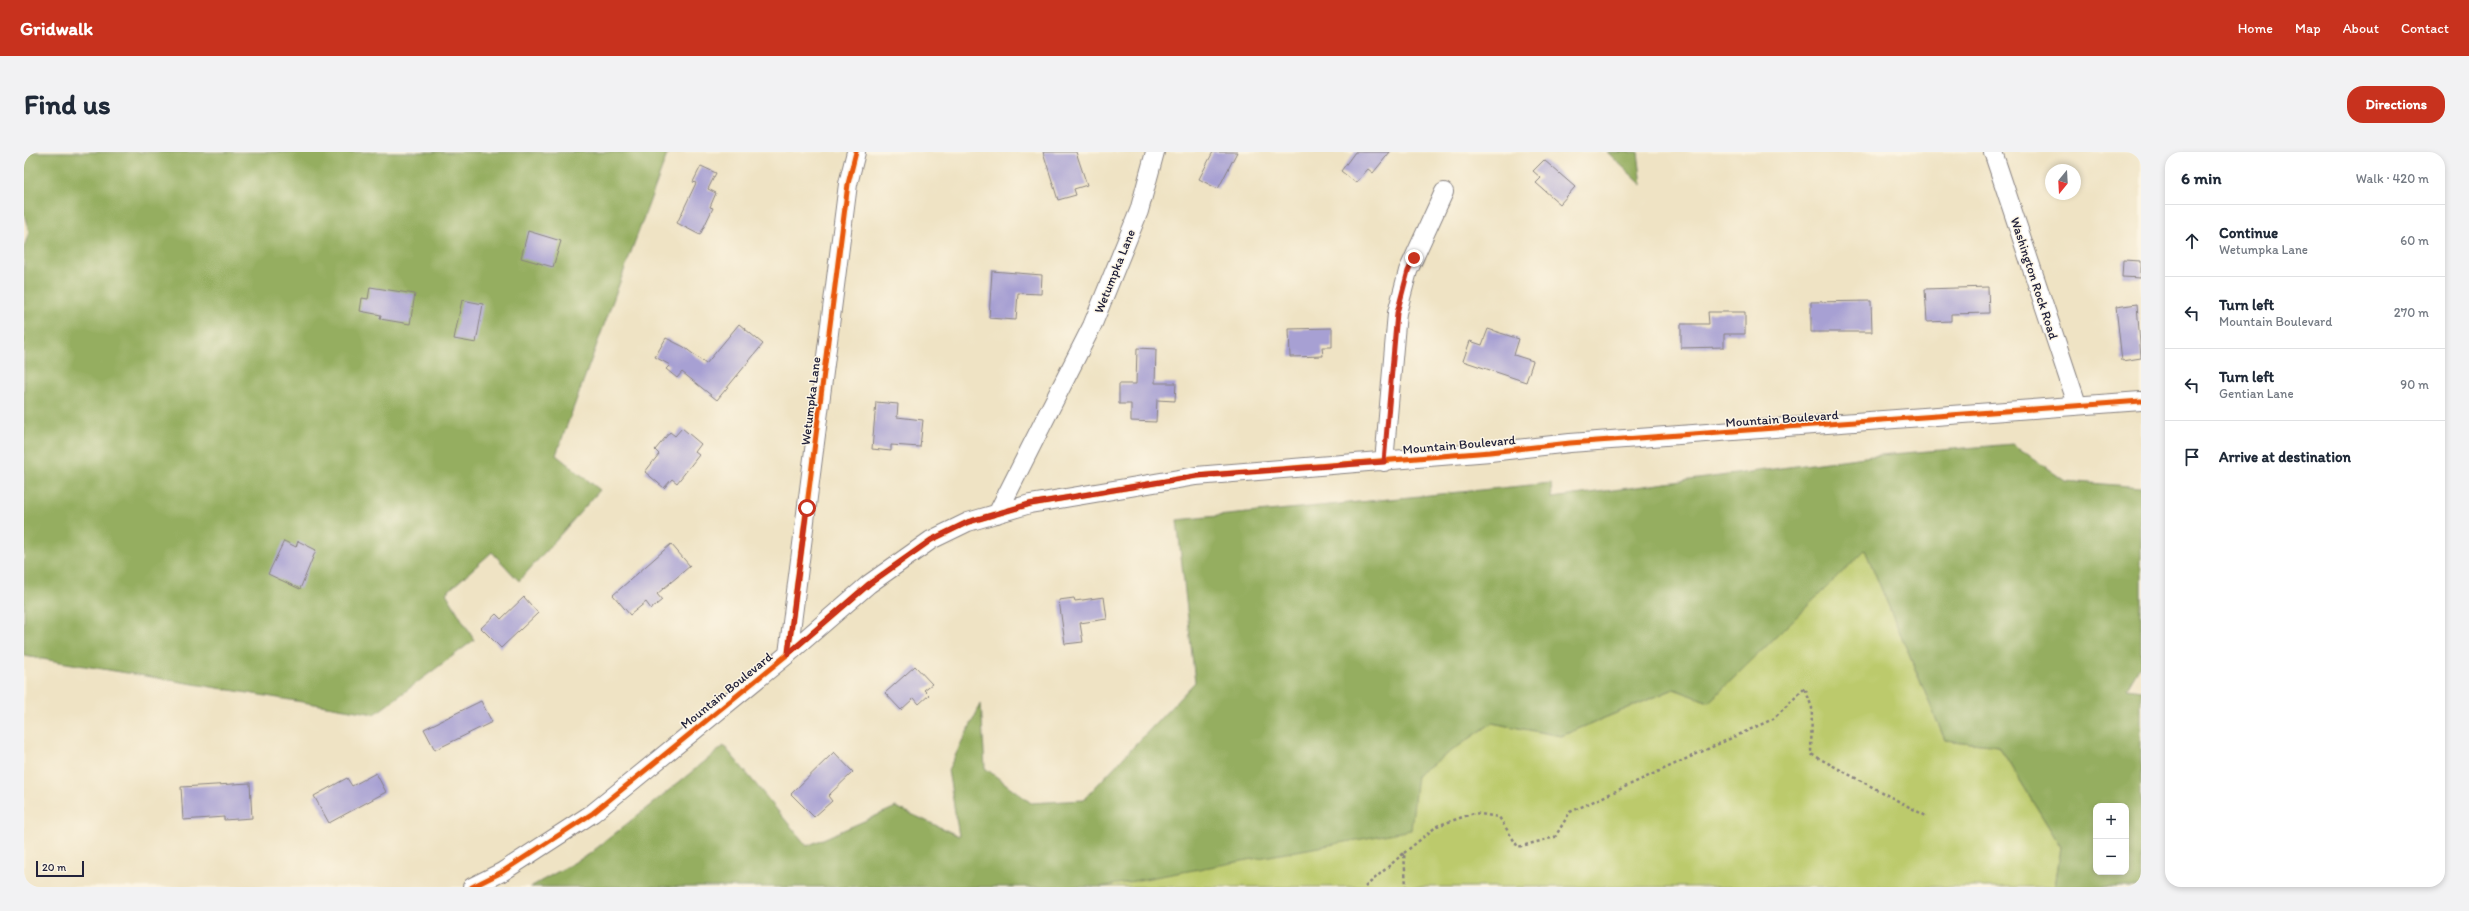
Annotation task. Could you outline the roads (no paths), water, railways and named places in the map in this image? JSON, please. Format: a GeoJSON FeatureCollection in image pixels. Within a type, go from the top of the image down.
{"type":"FeatureCollection","features":[{"type":"Feature","properties":{"kind":"street","name":"Wetumpka Lane"},"geometry":{"type":"LineString","coordinates":[[788,654],[848,184],[856,152]]}},
{"type":"Feature","properties":{"kind":"street","name":"Wetumpka Lane"},"geometry":{"type":"LineString","coordinates":[[997,514],[1092,326],[1139,211],[1155,152]]}},
{"type":"Feature","properties":{"kind":"street","name":"Washington Rock Road"},"geometry":{"type":"LineString","coordinates":[[1993,152],[2077,404]]}},
{"type":"Feature","properties":{"kind":"street"},"geometry":{"type":"LineString","coordinates":[[1384,462],[1397,313],[1408,271],[1444,192]]}},
{"type":"Feature","properties":{"kind":"street","name":"Mountain Boulevard"},"geometry":{"type":"LineString","coordinates":[[472,887],[502,872],[593,813],[788,654],[869,584],[931,540],[968,522],[1030,504],[1196,476],[1384,462],[1570,443],[1756,431],[2077,404],[2141,401]]}}]}
